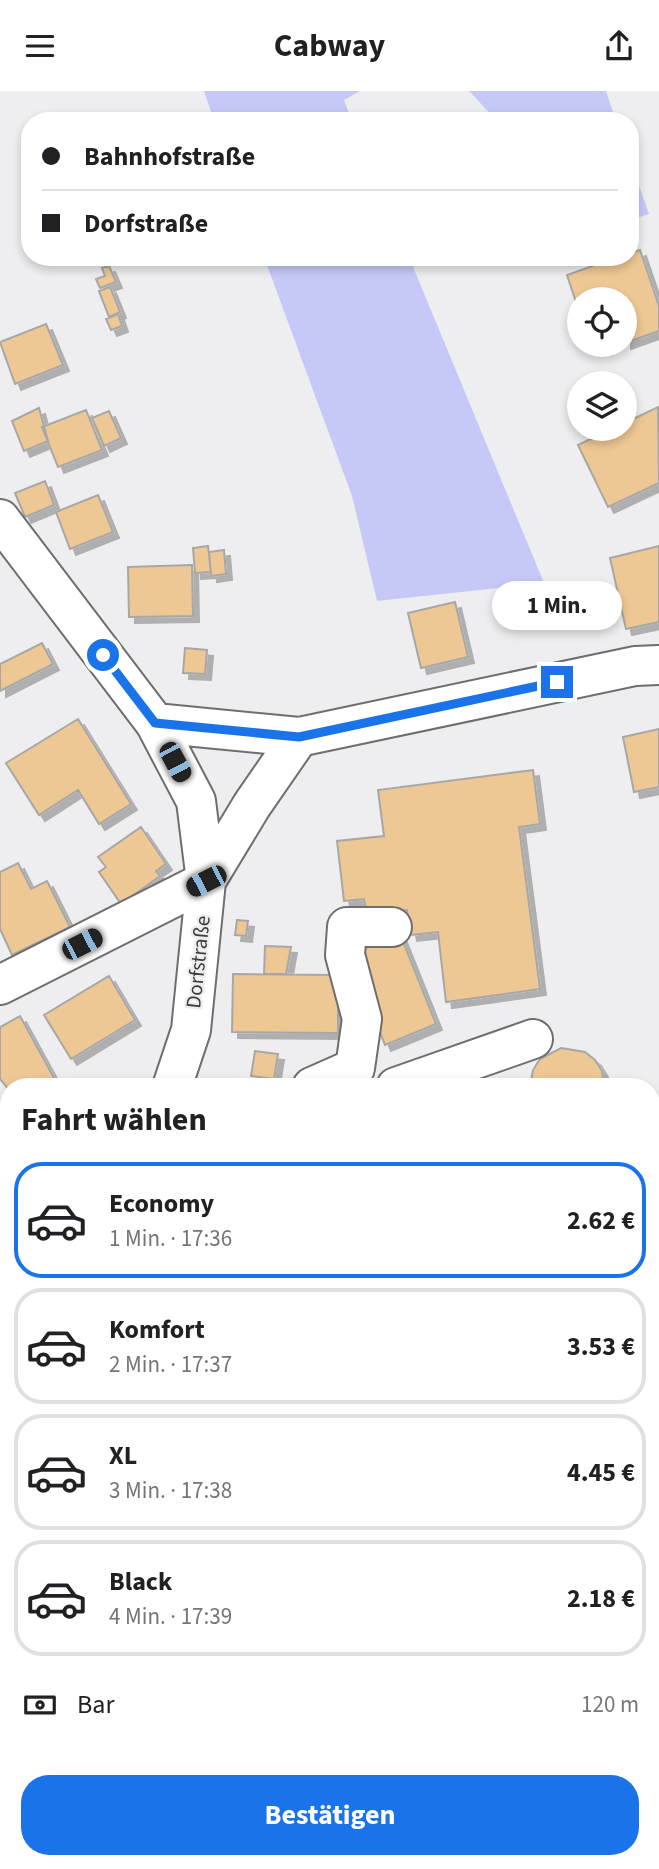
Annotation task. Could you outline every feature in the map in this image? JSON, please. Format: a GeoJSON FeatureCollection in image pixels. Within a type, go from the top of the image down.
{"type":"FeatureCollection","features":[{"type":"Feature","properties":{"kind":"street"},"geometry":{"type":"LineString","coordinates":[[0,519],[155,723],[196,801],[206,881],[0,985]]}},
{"type":"Feature","properties":{"kind":"street"},"geometry":{"type":"LineString","coordinates":[[155,723],[299,737],[635,666],[659,665]]}},
{"type":"Feature","properties":{"kind":"street","name":"Dorfstraße"},"geometry":{"type":"LineString","coordinates":[[175,1078],[191,1030],[206,881],[252,804],[299,737]]}},
{"type":"Feature","properties":{"kind":"street"},"geometry":{"type":"LineString","coordinates":[[365,1077],[362,1019],[345,955],[347,927],[392,927]]}},
{"type":"Feature","properties":{"kind":"street"},"geometry":{"type":"LineString","coordinates":[[422,1078],[533,1039]]}},
{"type":"Feature","properties":{"kind":"shaded area"},"geometry":{"type":"Polygon","coordinates":[[[204,91],[360,91],[344,100],[349,112],[211,112],[204,91]]]}},
{"type":"Feature","properties":{"kind":"shaded area"},"geometry":{"type":"Polygon","coordinates":[[[469,91],[606,91],[613,112],[489,112],[469,91]]]}},
{"type":"Feature","properties":{"kind":"shaded area"},"geometry":{"type":"Polygon","coordinates":[[[639,186],[649,214],[639,217],[639,186]]]}},
{"type":"Feature","properties":{"kind":"shaded area"},"geometry":{"type":"Polygon","coordinates":[[[267,266],[413,266],[544,583],[377,601],[352,496],[267,266]]]}},
{"type":"Feature","properties":{"kind":"building"},"geometry":{"type":"Polygon","coordinates":[[[640,250],[659,306],[659,331],[637,339],[637,287],[571,287],[567,275],[592,266],[639,266],[640,250]]]}},
{"type":"Feature","properties":{"kind":"building"},"geometry":{"type":"Polygon","coordinates":[[[109,266],[116,282],[100,288],[96,279],[105,276],[102,268],[109,266]]]}},
{"type":"Feature","properties":{"kind":"building"},"geometry":{"type":"Polygon","coordinates":[[[110,287],[120,312],[109,317],[99,291],[110,287]]]}},
{"type":"Feature","properties":{"kind":"building"},"geometry":{"type":"Polygon","coordinates":[[[118,314],[122,326],[111,330],[106,319],[118,314]]]}},
{"type":"Feature","properties":{"kind":"building"},"geometry":{"type":"Polygon","coordinates":[[[46,324],[63,365],[15,384],[0,342],[46,324]]]}},
{"type":"Feature","properties":{"kind":"building"},"geometry":{"type":"Polygon","coordinates":[[[658,407],[659,483],[608,507],[578,445],[586,441],[637,441],[637,417],[658,407]]]}},
{"type":"Feature","properties":{"kind":"building"},"geometry":{"type":"Polygon","coordinates":[[[39,408],[48,441],[24,451],[12,421],[39,408]]]}},
{"type":"Feature","properties":{"kind":"building"},"geometry":{"type":"Polygon","coordinates":[[[86,410],[102,450],[58,467],[42,427],[86,410]]]}},
{"type":"Feature","properties":{"kind":"building"},"geometry":{"type":"Polygon","coordinates":[[[109,411],[121,438],[104,446],[92,418],[109,411]]]}},
{"type":"Feature","properties":{"kind":"building"},"geometry":{"type":"Polygon","coordinates":[[[45,481],[54,505],[25,517],[15,493],[45,481]]]}},
{"type":"Feature","properties":{"kind":"building"},"geometry":{"type":"Polygon","coordinates":[[[98,495],[113,532],[70,549],[56,512],[98,495]]]}},
{"type":"Feature","properties":{"kind":"building"},"geometry":{"type":"Polygon","coordinates":[[[208,546],[211,572],[195,573],[193,548],[208,546]]]}},
{"type":"Feature","properties":{"kind":"building"},"geometry":{"type":"Polygon","coordinates":[[[659,546],[659,622],[626,629],[610,558],[659,546]]]}},
{"type":"Feature","properties":{"kind":"building"},"geometry":{"type":"Polygon","coordinates":[[[224,550],[226,574],[211,576],[209,552],[224,550]]]}},
{"type":"Feature","properties":{"kind":"building"},"geometry":{"type":"Polygon","coordinates":[[[192,565],[193,616],[129,617],[128,567],[192,565]]]}},
{"type":"Feature","properties":{"kind":"building"},"geometry":{"type":"Polygon","coordinates":[[[455,602],[468,657],[421,668],[408,613],[455,602]]]}},
{"type":"Feature","properties":{"kind":"building"},"geometry":{"type":"Polygon","coordinates":[[[42,643],[53,664],[0,691],[0,664],[42,643]]]}},
{"type":"Feature","properties":{"kind":"building"},"geometry":{"type":"Polygon","coordinates":[[[185,648],[207,650],[205,674],[183,673],[185,648]]]}},
{"type":"Feature","properties":{"kind":"building"},"geometry":{"type":"Polygon","coordinates":[[[78,719],[131,804],[99,824],[78,790],[39,815],[6,763],[78,719]]]}},
{"type":"Feature","properties":{"kind":"building"},"geometry":{"type":"Polygon","coordinates":[[[659,729],[659,787],[634,792],[623,737],[659,729]]]}},
{"type":"Feature","properties":{"kind":"building"},"geometry":{"type":"Polygon","coordinates":[[[533,770],[540,824],[519,827],[540,989],[446,1002],[438,932],[411,935],[407,910],[367,915],[364,899],[344,901],[337,841],[384,836],[378,790],[533,770]]]}},
{"type":"Feature","properties":{"kind":"building"},"geometry":{"type":"Polygon","coordinates":[[[141,827],[166,864],[156,871],[160,876],[121,904],[99,872],[106,867],[98,857],[141,827]]]}},
{"type":"Feature","properties":{"kind":"building"},"geometry":{"type":"Polygon","coordinates":[[[18,863],[31,889],[47,881],[70,927],[12,955],[0,929],[0,872],[18,863]]]}},
{"type":"Feature","properties":{"kind":"building"},"geometry":{"type":"Polygon","coordinates":[[[237,920],[248,921],[246,936],[235,935],[237,920]]]}},
{"type":"Feature","properties":{"kind":"building"},"geometry":{"type":"Polygon","coordinates":[[[400,934],[436,1024],[385,1045],[348,955],[400,934]]]}},
{"type":"Feature","properties":{"kind":"building"},"geometry":{"type":"Polygon","coordinates":[[[265,946],[291,947],[286,974],[264,974],[265,946]]]}},
{"type":"Feature","properties":{"kind":"building"},"geometry":{"type":"Polygon","coordinates":[[[233,974],[338,975],[338,1033],[232,1032],[233,974]]]}},
{"type":"Feature","properties":{"kind":"building"},"geometry":{"type":"Polygon","coordinates":[[[109,976],[135,1020],[71,1059],[44,1015],[109,976]]]}},
{"type":"Feature","properties":{"kind":"building"},"geometry":{"type":"Polygon","coordinates":[[[20,1016],[54,1078],[0,1078],[0,1027],[20,1016]]]}},
{"type":"Feature","properties":{"kind":"building"},"geometry":{"type":"Polygon","coordinates":[[[561,1048],[585,1052],[595,1060],[603,1078],[532,1078],[540,1059],[561,1048]]]}},
{"type":"Feature","properties":{"kind":"building"},"geometry":{"type":"Polygon","coordinates":[[[255,1051],[278,1054],[274,1078],[251,1076],[255,1051]]]}},
{"type":"Feature","properties":{"kind":"route"},"geometry":{"type":"LineString","coordinates":[[103,655],[155,723],[299,737],[557,682]]}}]}
